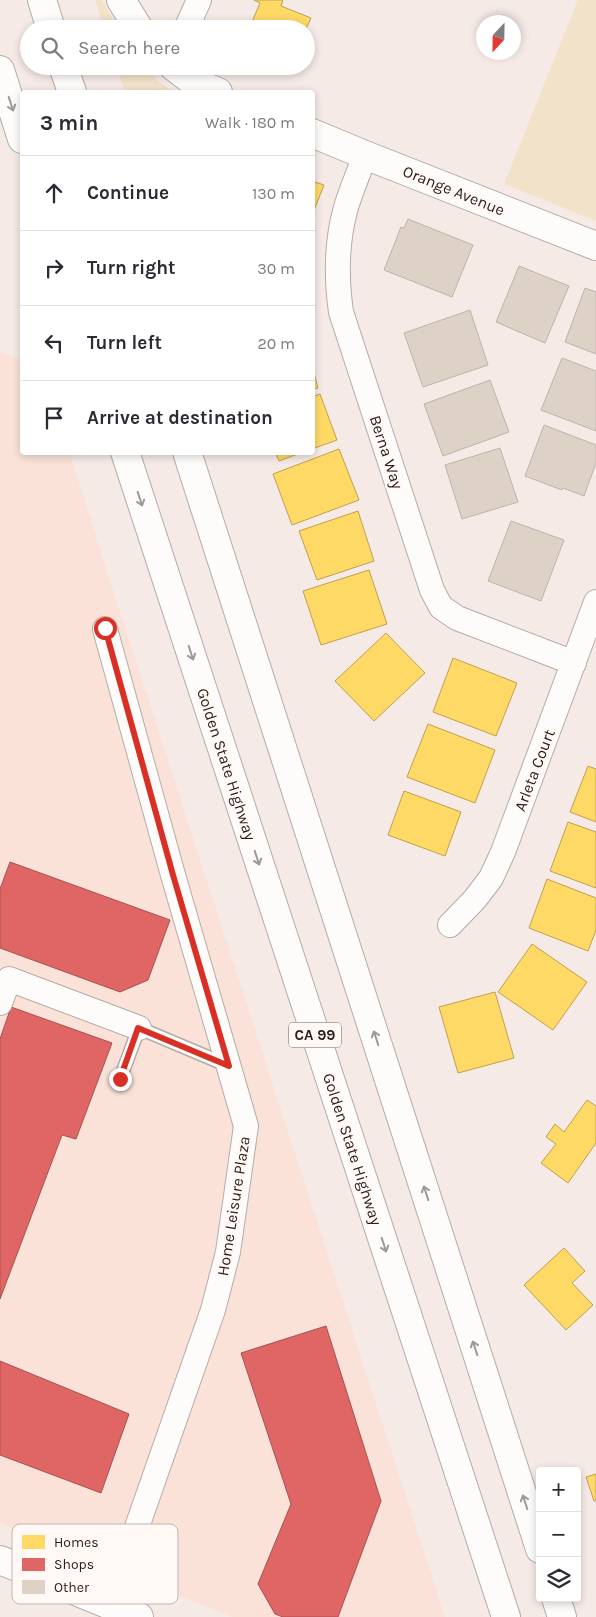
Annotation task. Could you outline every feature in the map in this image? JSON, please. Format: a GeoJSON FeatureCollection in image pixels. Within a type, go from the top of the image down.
{"type":"FeatureCollection","features":[{"type":"Feature","properties":{"kind":"main road"},"geometry":{"type":"LineString","coordinates":[[42,0],[48,20]]}},
{"type":"Feature","properties":{"kind":"main road"},"geometry":{"type":"LineString","coordinates":[[121,0],[133,20]]}},
{"type":"Feature","properties":{"kind":"main road"},"geometry":{"type":"LineString","coordinates":[[0,70],[20,133]]}},
{"type":"Feature","properties":{"kind":"main road"},"geometry":{"type":"LineString","coordinates":[[66,75],[71,90]]}},
{"type":"Feature","properties":{"kind":"main road"},"geometry":{"type":"LineString","coordinates":[[185,75],[194,82],[213,90]]}},
{"type":"Feature","properties":{"kind":"main road","name":"Orange Avenue"},"geometry":{"type":"LineString","coordinates":[[315,134],[596,246]]}},
{"type":"Feature","properties":{"kind":"main road","name":"Golden State Highway"},"geometry":{"type":"LineString","coordinates":[[126,455],[506,1617]]}},
{"type":"Feature","properties":{"kind":"main road"},"geometry":{"type":"LineString","coordinates":[[188,455],[536,1537]]}},
{"type":"Feature","properties":{"kind":"main road"},"geometry":{"type":"LineString","coordinates":[[0,1560],[12,1565]]}},
{"type":"Feature","properties":{"kind":"main road"},"geometry":{"type":"LineString","coordinates":[[557,1602],[562,1617]]}},
{"type":"Feature","properties":{"kind":"main road"},"geometry":{"type":"LineString","coordinates":[[107,1604],[139,1617]]}},
{"type":"Feature","properties":{"kind":"street"},"geometry":{"type":"LineString","coordinates":[[190,20],[199,0]]}},
{"type":"Feature","properties":{"kind":"street","name":"Berna Way"},"geometry":{"type":"LineString","coordinates":[[365,155],[346,209],[340,234],[337,286],[340,312],[432,590],[441,607],[457,618],[574,663]]}},
{"type":"Feature","properties":{"kind":"street","name":"Arleta Court"},"geometry":{"type":"LineString","coordinates":[[450,925],[475,899],[491,878],[504,852],[596,602]]}},
{"type":"Feature","properties":{"kind":"street","name":"Home Leisure Plaza"},"geometry":{"type":"LineString","coordinates":[[105,628],[173,875],[246,1126],[228,1252],[210,1318],[138,1524]]}},
{"type":"Feature","properties":{"kind":"street"},"geometry":{"type":"LineString","coordinates":[[0,1003],[9,979],[138,1028]]}},
{"type":"Feature","properties":{"kind":"lane"},"geometry":{"type":"LineString","coordinates":[[120,1079],[138,1028],[229,1066]]}},
{"type":"Feature","properties":{"kind":"shaded area"},"geometry":{"type":"Polygon","coordinates":[[[95,0],[102,0],[114,20],[101,20],[95,0]]]}},
{"type":"Feature","properties":{"kind":"shaded area"},"geometry":{"type":"Polygon","coordinates":[[[578,0],[596,0],[596,221],[504,184],[578,0]]]}},
{"type":"Feature","properties":{"kind":"shaded area"},"geometry":{"type":"Polygon","coordinates":[[[119,75],[152,75],[157,81],[172,90],[124,90],[119,75]]]}},
{"type":"Feature","properties":{"kind":"shaded area"},"geometry":{"type":"Polygon","coordinates":[[[0,351],[20,359],[20,455],[71,455],[445,1617],[232,1617],[178,1595],[178,1524],[12,1524],[12,1528],[0,1523],[0,351]]]}},
{"type":"Feature","properties":{"kind":"building: Homes"},"geometry":{"type":"Polygon","coordinates":[[[254,0],[283,0],[281,6],[311,18],[310,20],[253,20],[260,3],[254,0]]]}},
{"type":"Feature","properties":{"kind":"building: Homes"},"geometry":{"type":"Polygon","coordinates":[[[315,182],[324,185],[315,208],[315,182]]]}},
{"type":"Feature","properties":{"kind":"building: Homes"},"geometry":{"type":"Polygon","coordinates":[[[315,377],[318,388],[315,388],[315,377]]]}},
{"type":"Feature","properties":{"kind":"building: Homes"},"geometry":{"type":"Polygon","coordinates":[[[320,394],[337,440],[315,448],[315,396],[320,394]]]}},
{"type":"Feature","properties":{"kind":"building: Homes"},"geometry":{"type":"Polygon","coordinates":[[[339,449],[359,500],[292,525],[273,474],[339,449]]]}},
{"type":"Feature","properties":{"kind":"building: Homes"},"geometry":{"type":"Polygon","coordinates":[[[276,455],[295,455],[279,461],[276,455]]]}},
{"type":"Feature","properties":{"kind":"building: Homes"},"geometry":{"type":"Polygon","coordinates":[[[358,511],[374,561],[317,580],[299,531],[358,511]]]}},
{"type":"Feature","properties":{"kind":"building: Homes"},"geometry":{"type":"Polygon","coordinates":[[[369,570],[387,624],[321,645],[303,591],[369,570]]]}},
{"type":"Feature","properties":{"kind":"building: Homes"},"geometry":{"type":"Polygon","coordinates":[[[386,633],[425,673],[374,721],[335,681],[386,633]]]}},
{"type":"Feature","properties":{"kind":"building: Homes"},"geometry":{"type":"Polygon","coordinates":[[[453,658],[517,683],[496,736],[433,712],[453,658]]]}},
{"type":"Feature","properties":{"kind":"building: Homes"},"geometry":{"type":"Polygon","coordinates":[[[428,724],[495,750],[475,803],[407,777],[428,724]]]}},
{"type":"Feature","properties":{"kind":"building: Homes"},"geometry":{"type":"Polygon","coordinates":[[[588,766],[596,769],[596,822],[570,812],[588,766]]]}},
{"type":"Feature","properties":{"kind":"building: Homes"},"geometry":{"type":"Polygon","coordinates":[[[404,791],[461,812],[445,856],[388,835],[404,791]]]}},
{"type":"Feature","properties":{"kind":"building: Homes"},"geometry":{"type":"Polygon","coordinates":[[[568,822],[596,832],[596,888],[550,871],[568,822]]]}},
{"type":"Feature","properties":{"kind":"building: Homes"},"geometry":{"type":"Polygon","coordinates":[[[547,879],[596,898],[596,930],[588,951],[529,928],[547,879]]]}},
{"type":"Feature","properties":{"kind":"building: Homes"},"geometry":{"type":"Polygon","coordinates":[[[532,944],[587,982],[553,1030],[498,992],[532,944]]]}},
{"type":"Feature","properties":{"kind":"building: Homes"},"geometry":{"type":"Polygon","coordinates":[[[495,992],[514,1058],[458,1073],[439,1007],[495,992]]]}},
{"type":"Feature","properties":{"kind":"building: Homes"},"geometry":{"type":"Polygon","coordinates":[[[587,1100],[596,1106],[596,1143],[568,1183],[541,1163],[556,1144],[546,1137],[555,1124],[564,1132],[587,1100]]]}},
{"type":"Feature","properties":{"kind":"building: Homes"},"geometry":{"type":"Polygon","coordinates":[[[564,1248],[585,1271],[572,1283],[593,1305],[566,1330],[524,1285],[564,1248]]]}},
{"type":"Feature","properties":{"kind":"building: Homes"},"geometry":{"type":"Polygon","coordinates":[[[596,1474],[596,1501],[594,1501],[586,1477],[596,1474]]]}},
{"type":"Feature","properties":{"kind":"building: Shops"},"geometry":{"type":"Polygon","coordinates":[[[10,862],[170,920],[148,980],[120,992],[0,948],[0,889],[10,862]]]}},
{"type":"Feature","properties":{"kind":"building: Shops"},"geometry":{"type":"Polygon","coordinates":[[[11,1007],[112,1043],[76,1139],[62,1135],[0,1299],[0,1039],[11,1007]]]}},
{"type":"Feature","properties":{"kind":"building: Shops"},"geometry":{"type":"Polygon","coordinates":[[[326,1326],[381,1501],[338,1617],[283,1617],[275,1614],[258,1584],[291,1504],[241,1353],[326,1326]]]}},
{"type":"Feature","properties":{"kind":"building: Shops"},"geometry":{"type":"Polygon","coordinates":[[[0,1361],[129,1414],[101,1493],[0,1455],[0,1361]]]}},
{"type":"Feature","properties":{"kind":"building: Other"},"geometry":{"type":"Polygon","coordinates":[[[408,219],[473,245],[452,297],[384,270],[401,227],[404,228],[408,219]]]}},
{"type":"Feature","properties":{"kind":"building: Other"},"geometry":{"type":"Polygon","coordinates":[[[519,266],[569,286],[545,343],[496,322],[519,266]]]}},
{"type":"Feature","properties":{"kind":"building: Other"},"geometry":{"type":"Polygon","coordinates":[[[585,288],[596,292],[596,354],[565,342],[585,288]]]}},
{"type":"Feature","properties":{"kind":"building: Other"},"geometry":{"type":"Polygon","coordinates":[[[470,310],[488,365],[423,387],[404,333],[470,310]]]}},
{"type":"Feature","properties":{"kind":"building: Other"},"geometry":{"type":"Polygon","coordinates":[[[562,358],[596,371],[596,431],[541,410],[562,358]]]}},
{"type":"Feature","properties":{"kind":"building: Other"},"geometry":{"type":"Polygon","coordinates":[[[490,380],[509,432],[443,456],[424,404],[490,380]]]}},
{"type":"Feature","properties":{"kind":"building: Other"},"geometry":{"type":"Polygon","coordinates":[[[544,425],[596,445],[596,463],[584,496],[525,476],[544,425]]]}},
{"type":"Feature","properties":{"kind":"building: Other"},"geometry":{"type":"Polygon","coordinates":[[[500,448],[518,502],[462,519],[445,465],[500,448]]]}},
{"type":"Feature","properties":{"kind":"building: Other"},"geometry":{"type":"Polygon","coordinates":[[[511,521],[564,540],[541,601],[488,581],[511,521]]]}},
{"type":"Feature","properties":{"kind":"route"},"geometry":{"type":"LineString","coordinates":[[105,628],[173,875],[229,1066],[138,1028],[120,1079]]}}]}
